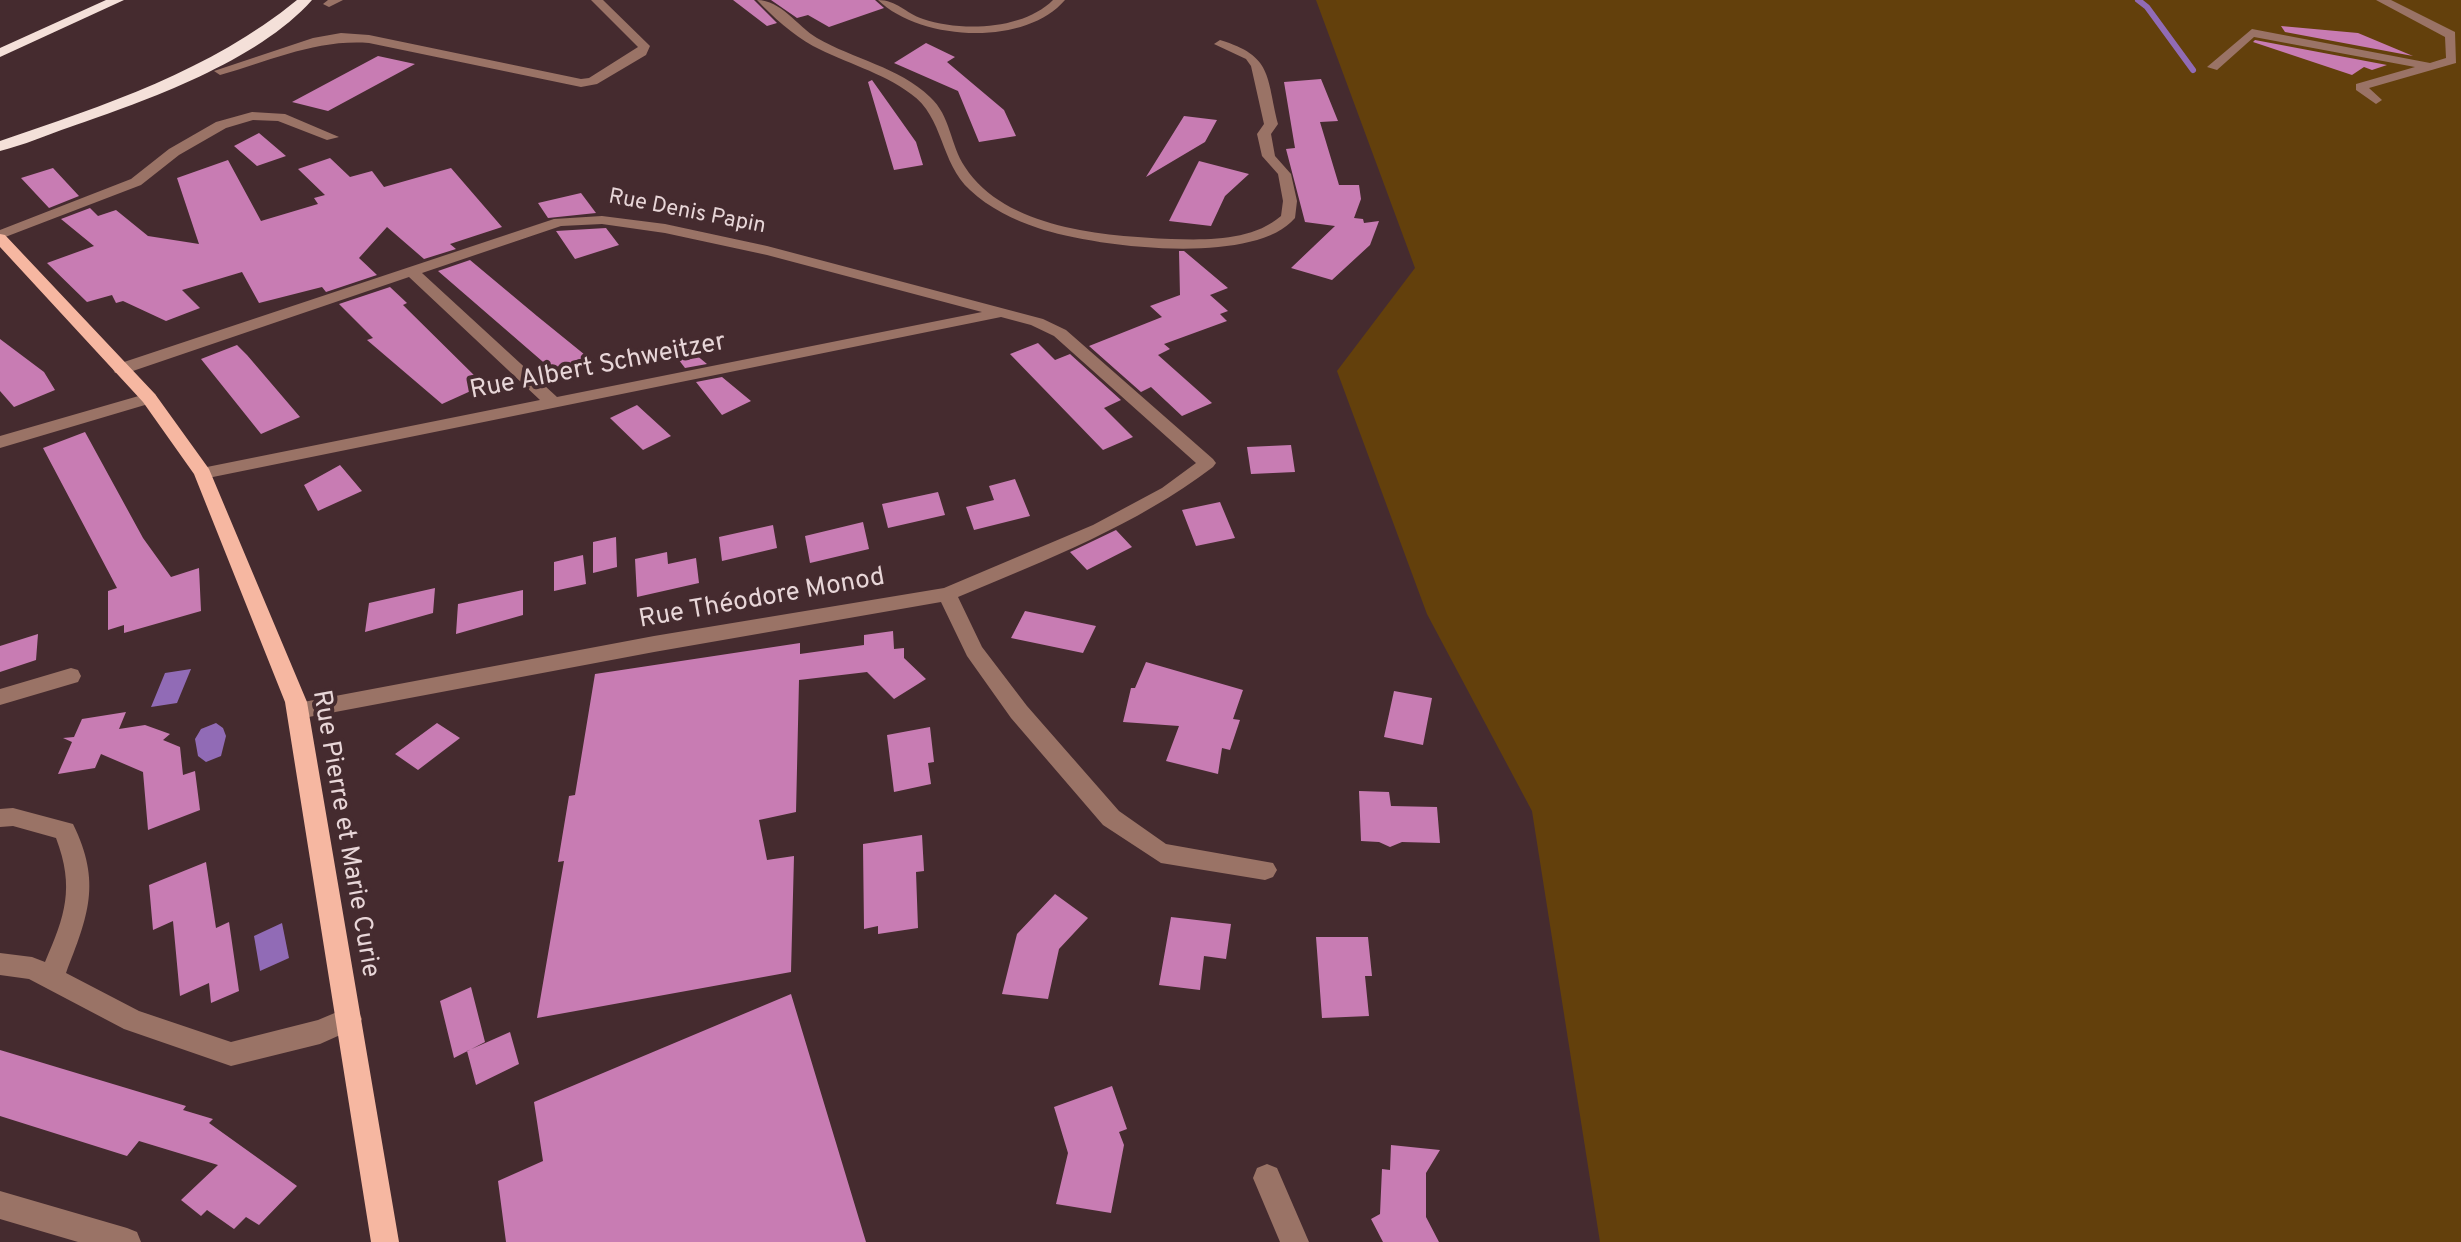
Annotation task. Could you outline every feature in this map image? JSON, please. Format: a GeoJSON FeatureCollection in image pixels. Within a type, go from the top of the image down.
{"type":"FeatureCollection","features":[{"type":"Feature","properties":{"kind":"highway"},"geometry":{"type":"LineString","coordinates":[[0,43],[95,0]]}},
{"type":"Feature","properties":{"kind":"highway"},"geometry":{"type":"LineString","coordinates":[[0,53],[117,0]]}},
{"type":"Feature","properties":{"kind":"highway"},"geometry":{"type":"LineString","coordinates":[[0,146],[117,103],[214,61],[258,36],[305,0]]}},
{"type":"Feature","properties":{"kind":"main road","name":"Rue Pierre et Marie Curie"},"geometry":{"type":"LineString","coordinates":[[0,237],[149,398],[203,473],[298,711],[385,1242]]}},
{"type":"Feature","properties":{"kind":"street"},"geometry":{"type":"LineString","coordinates":[[220,71],[341,37],[369,39],[569,81],[593,81],[642,52],[644,46],[597,0]]}},
{"type":"Feature","properties":{"kind":"street"},"geometry":{"type":"LineString","coordinates":[[763,0],[811,40],[912,89],[930,103],[949,138],[959,170],[993,201],[1025,218],[1062,231],[1118,242],[1209,243],[1250,237],[1274,229],[1288,219],[1290,210],[1283,169],[1270,157],[1264,134],[1271,124],[1257,66],[1250,56],[1220,44]]}},
{"type":"Feature","properties":{"kind":"street"},"geometry":{"type":"LineString","coordinates":[[884,0],[915,20],[948,27],[983,28],[1045,15],[1059,0]]}},
{"type":"Feature","properties":{"kind":"street"},"geometry":{"type":"LineString","coordinates":[[2376,100],[2360,87],[2452,60],[2451,35],[2382,0]]}},
{"type":"Feature","properties":{"kind":"street"},"geometry":{"type":"LineString","coordinates":[[2213,67],[2252,33],[2428,66]]}},
{"type":"Feature","properties":{"kind":"street"},"geometry":{"type":"LineString","coordinates":[[0,237],[136,182],[174,152],[221,125],[252,116],[280,117],[332,137]]}},
{"type":"Feature","properties":{"kind":"street","name":"Rue Denis Papin"},"geometry":{"type":"LineString","coordinates":[[121,369],[559,222],[588,218],[625,219],[816,261],[1037,322],[1060,333],[1207,463]]}},
{"type":"Feature","properties":{"kind":"street"},"geometry":{"type":"LineString","coordinates":[[411,271],[555,404]]}},
{"type":"Feature","properties":{"kind":"street","name":"Rue Albert Schweitzer"},"geometry":{"type":"LineString","coordinates":[[203,473],[1003,312]]}},
{"type":"Feature","properties":{"kind":"street"},"geometry":{"type":"LineString","coordinates":[[0,442],[149,398]]}},
{"type":"Feature","properties":{"kind":"street","name":"Rue Théodore Monod"},"geometry":{"type":"LineString","coordinates":[[298,711],[654,644],[947,594],[1100,530],[1168,492],[1207,463]]}},
{"type":"Feature","properties":{"kind":"street"},"geometry":{"type":"LineString","coordinates":[[947,594],[974,651],[1019,712],[1111,818],[1161,853],[1265,870]]}},
{"type":"Feature","properties":{"kind":"street"},"geometry":{"type":"LineString","coordinates":[[0,697],[71,676]]}},
{"type":"Feature","properties":{"kind":"street"},"geometry":{"type":"LineString","coordinates":[[0,818],[13,817],[65,831],[78,861],[82,898],[51,979]]}},
{"type":"Feature","properties":{"kind":"street"},"geometry":{"type":"LineString","coordinates":[[0,964],[32,968],[133,1021],[231,1054],[320,1032],[349,1019]]}},
{"type":"Feature","properties":{"kind":"street"},"geometry":{"type":"LineString","coordinates":[[1267,1178],[1295,1242]]}},
{"type":"Feature","properties":{"kind":"street"},"geometry":{"type":"LineString","coordinates":[[0,1205],[127,1242]]}},
{"type":"Feature","properties":{"kind":"shaded area"},"geometry":{"type":"Polygon","coordinates":[[[1316,0],[2461,0],[2461,1242],[1600,1242],[1532,811],[1427,614],[1337,371],[1415,268],[1316,0]]]}},
{"type":"Feature","properties":{"kind":"shaded area"},"geometry":{"type":"Polygon","coordinates":[[[191,669],[177,703],[151,707],[165,673],[191,669]]]}},
{"type":"Feature","properties":{"kind":"shaded area"},"geometry":{"type":"Polygon","coordinates":[[[216,723],[223,728],[226,736],[221,756],[206,762],[198,756],[195,739],[201,729],[216,723]]]}},
{"type":"Feature","properties":{"kind":"shaded area"},"geometry":{"type":"Polygon","coordinates":[[[282,923],[289,958],[260,971],[254,936],[282,923]]]}},
{"type":"Feature","properties":{"kind":"building"},"geometry":{"type":"Polygon","coordinates":[[[733,0],[754,0],[777,23],[767,26],[733,0]]]}},
{"type":"Feature","properties":{"kind":"building"},"geometry":{"type":"Polygon","coordinates":[[[771,0],[875,0],[884,8],[829,27],[808,15],[797,18],[771,0]]]}},
{"type":"Feature","properties":{"kind":"building"},"geometry":{"type":"Polygon","coordinates":[[[2281,26],[2358,33],[2413,56],[2285,32],[2281,26]]]}},
{"type":"Feature","properties":{"kind":"building"},"geometry":{"type":"Polygon","coordinates":[[[2253,42],[2387,65],[2372,70],[2364,67],[2352,75],[2253,42]]]}},
{"type":"Feature","properties":{"kind":"building"},"geometry":{"type":"Polygon","coordinates":[[[926,43],[955,57],[947,62],[1004,110],[1016,136],[979,142],[958,91],[894,63],[926,43]]]}},
{"type":"Feature","properties":{"kind":"building"},"geometry":{"type":"Polygon","coordinates":[[[378,56],[415,64],[328,111],[292,102],[378,56]]]}},
{"type":"Feature","properties":{"kind":"building"},"geometry":{"type":"Polygon","coordinates":[[[1321,79],[1338,121],[1320,122],[1339,185],[1359,185],[1361,199],[1354,218],[1363,219],[1364,223],[1379,221],[1370,245],[1332,280],[1291,268],[1335,226],[1305,222],[1286,149],[1295,148],[1284,82],[1321,79]]]}},
{"type":"Feature","properties":{"kind":"building"},"geometry":{"type":"Polygon","coordinates":[[[872,80],[916,142],[923,165],[894,170],[868,82],[872,80]]]}},
{"type":"Feature","properties":{"kind":"building"},"geometry":{"type":"Polygon","coordinates":[[[1184,116],[1217,120],[1205,142],[1146,177],[1184,116]]]}},
{"type":"Feature","properties":{"kind":"building"},"geometry":{"type":"Polygon","coordinates":[[[259,133],[286,156],[257,166],[234,146],[259,133]]]}},
{"type":"Feature","properties":{"kind":"building"},"geometry":{"type":"Polygon","coordinates":[[[330,158],[350,177],[372,171],[384,187],[451,168],[502,227],[450,244],[456,249],[424,259],[387,227],[359,258],[377,275],[326,292],[322,287],[259,303],[242,272],[182,290],[200,308],[166,321],[123,301],[116,303],[112,295],[87,302],[47,263],[94,246],[61,219],[90,208],[98,216],[116,210],[148,236],[199,244],[177,178],[228,160],[261,221],[318,204],[314,198],[325,195],[298,169],[330,158]]]}},
{"type":"Feature","properties":{"kind":"building"},"geometry":{"type":"Polygon","coordinates":[[[1199,161],[1249,174],[1225,196],[1211,226],[1169,221],[1199,161]]]}},
{"type":"Feature","properties":{"kind":"building"},"geometry":{"type":"Polygon","coordinates":[[[53,168],[79,196],[49,208],[21,178],[53,168]]]}},
{"type":"Feature","properties":{"kind":"building"},"geometry":{"type":"Polygon","coordinates":[[[581,193],[596,213],[548,218],[538,203],[581,193]]]}},
{"type":"Feature","properties":{"kind":"building"},"geometry":{"type":"Polygon","coordinates":[[[606,228],[619,245],[575,259],[556,231],[606,228]]]}},
{"type":"Feature","properties":{"kind":"building"},"geometry":{"type":"Polygon","coordinates":[[[1179,251],[1184,251],[1228,288],[1210,295],[1228,311],[1220,314],[1227,321],[1164,344],[1170,349],[1158,355],[1212,403],[1182,416],[1151,387],[1141,392],[1089,346],[1162,317],[1150,306],[1180,295],[1179,251]]]}},
{"type":"Feature","properties":{"kind":"building"},"geometry":{"type":"Polygon","coordinates":[[[470,260],[590,359],[557,374],[438,271],[470,260]]]}},
{"type":"Feature","properties":{"kind":"building"},"geometry":{"type":"Polygon","coordinates":[[[390,287],[407,303],[403,305],[484,385],[442,404],[367,340],[373,338],[339,304],[390,287]]]}},
{"type":"Feature","properties":{"kind":"building"},"geometry":{"type":"Polygon","coordinates":[[[0,339],[44,372],[55,390],[14,407],[0,391],[0,339]]]}},
{"type":"Feature","properties":{"kind":"building"},"geometry":{"type":"Polygon","coordinates":[[[677,339],[707,364],[685,368],[669,347],[677,339]]]}},
{"type":"Feature","properties":{"kind":"building"},"geometry":{"type":"Polygon","coordinates":[[[1038,343],[1055,360],[1070,354],[1121,400],[1104,408],[1133,437],[1103,450],[1010,354],[1038,343]]]}},
{"type":"Feature","properties":{"kind":"building"},"geometry":{"type":"Polygon","coordinates":[[[237,345],[300,417],[261,434],[201,359],[237,345]]]}},
{"type":"Feature","properties":{"kind":"building"},"geometry":{"type":"Polygon","coordinates":[[[722,377],[751,401],[722,415],[696,382],[722,377]]]}},
{"type":"Feature","properties":{"kind":"building"},"geometry":{"type":"Polygon","coordinates":[[[637,405],[671,436],[643,450],[610,418],[637,405]]]}},
{"type":"Feature","properties":{"kind":"building"},"geometry":{"type":"Polygon","coordinates":[[[85,432],[143,538],[171,577],[199,568],[201,611],[124,633],[124,625],[108,630],[108,591],[117,588],[43,448],[85,432]]]}},
{"type":"Feature","properties":{"kind":"building"},"geometry":{"type":"Polygon","coordinates":[[[1291,445],[1295,472],[1251,474],[1247,447],[1291,445]]]}},
{"type":"Feature","properties":{"kind":"building"},"geometry":{"type":"Polygon","coordinates":[[[340,465],[362,491],[318,511],[304,485],[340,465]]]}},
{"type":"Feature","properties":{"kind":"building"},"geometry":{"type":"Polygon","coordinates":[[[1015,479],[1030,516],[974,530],[966,507],[994,500],[989,486],[1015,479]]]}},
{"type":"Feature","properties":{"kind":"building"},"geometry":{"type":"Polygon","coordinates":[[[938,492],[945,515],[888,528],[882,504],[938,492]]]}},
{"type":"Feature","properties":{"kind":"building"},"geometry":{"type":"Polygon","coordinates":[[[1220,502],[1235,538],[1196,546],[1182,510],[1220,502]]]}},
{"type":"Feature","properties":{"kind":"building"},"geometry":{"type":"Polygon","coordinates":[[[863,522],[869,549],[810,563],[805,536],[863,522]]]}},
{"type":"Feature","properties":{"kind":"building"},"geometry":{"type":"Polygon","coordinates":[[[773,525],[777,548],[722,561],[719,537],[773,525]]]}},
{"type":"Feature","properties":{"kind":"building"},"geometry":{"type":"Polygon","coordinates":[[[1116,530],[1132,547],[1087,570],[1070,552],[1116,530]]]}},
{"type":"Feature","properties":{"kind":"building"},"geometry":{"type":"Polygon","coordinates":[[[616,537],[617,567],[593,573],[593,542],[616,537]]]}},
{"type":"Feature","properties":{"kind":"building"},"geometry":{"type":"Polygon","coordinates":[[[667,552],[668,564],[696,558],[699,583],[637,597],[635,559],[667,552]]]}},
{"type":"Feature","properties":{"kind":"building"},"geometry":{"type":"Polygon","coordinates":[[[583,555],[586,584],[554,591],[554,562],[583,555]]]}},
{"type":"Feature","properties":{"kind":"building"},"geometry":{"type":"Polygon","coordinates":[[[435,588],[433,613],[365,632],[369,603],[435,588]]]}},
{"type":"Feature","properties":{"kind":"building"},"geometry":{"type":"Polygon","coordinates":[[[523,590],[523,615],[456,634],[458,604],[523,590]]]}},
{"type":"Feature","properties":{"kind":"building"},"geometry":{"type":"Polygon","coordinates":[[[1025,611],[1096,626],[1083,653],[1011,638],[1025,611]]]}},
{"type":"Feature","properties":{"kind":"building"},"geometry":{"type":"Polygon","coordinates":[[[893,631],[894,649],[904,648],[904,658],[926,679],[894,699],[867,672],[799,680],[796,812],[759,820],[767,860],[794,856],[791,972],[537,1018],[564,861],[558,862],[569,796],[575,795],[595,674],[800,643],[800,654],[864,645],[864,635],[893,631]]]}},
{"type":"Feature","properties":{"kind":"building"},"geometry":{"type":"Polygon","coordinates":[[[38,634],[36,660],[0,672],[0,646],[38,634]]]}},
{"type":"Feature","properties":{"kind":"building"},"geometry":{"type":"Polygon","coordinates":[[[1146,662],[1243,690],[1233,719],[1240,720],[1230,750],[1222,748],[1218,774],[1166,761],[1179,726],[1123,722],[1131,688],[1135,688],[1146,662]]]}},
{"type":"Feature","properties":{"kind":"building"},"geometry":{"type":"Polygon","coordinates":[[[1394,691],[1432,698],[1423,745],[1384,737],[1394,691]]]}},
{"type":"Feature","properties":{"kind":"building"},"geometry":{"type":"Polygon","coordinates":[[[126,712],[119,729],[145,725],[170,734],[163,740],[180,747],[183,775],[195,771],[200,810],[148,830],[143,772],[101,754],[95,768],[58,774],[72,742],[63,738],[74,737],[82,719],[126,712]]]}},
{"type":"Feature","properties":{"kind":"building"},"geometry":{"type":"Polygon","coordinates":[[[437,723],[460,738],[418,770],[395,754],[437,723]]]}},
{"type":"Feature","properties":{"kind":"building"},"geometry":{"type":"Polygon","coordinates":[[[930,727],[934,762],[928,763],[931,784],[894,792],[887,735],[930,727]]]}},
{"type":"Feature","properties":{"kind":"building"},"geometry":{"type":"Polygon","coordinates":[[[1359,791],[1389,792],[1391,806],[1437,807],[1440,843],[1402,842],[1390,847],[1379,842],[1361,841],[1359,791]]]}},
{"type":"Feature","properties":{"kind":"building"},"geometry":{"type":"Polygon","coordinates":[[[922,835],[924,871],[916,872],[918,928],[878,934],[878,926],[864,929],[863,844],[922,835]]]}},
{"type":"Feature","properties":{"kind":"building"},"geometry":{"type":"Polygon","coordinates":[[[206,862],[216,928],[229,922],[239,991],[211,1003],[209,983],[180,996],[173,921],[153,930],[149,885],[206,862]]]}},
{"type":"Feature","properties":{"kind":"building"},"geometry":{"type":"Polygon","coordinates":[[[1055,894],[1088,918],[1059,949],[1048,999],[1002,994],[1017,934],[1055,894]]]}},
{"type":"Feature","properties":{"kind":"building"},"geometry":{"type":"Polygon","coordinates":[[[1171,917],[1231,924],[1226,959],[1204,956],[1200,990],[1159,985],[1171,917]]]}},
{"type":"Feature","properties":{"kind":"building"},"geometry":{"type":"Polygon","coordinates":[[[1316,937],[1368,937],[1372,976],[1365,976],[1369,1016],[1322,1018],[1316,937]]]}},
{"type":"Feature","properties":{"kind":"building"},"geometry":{"type":"Polygon","coordinates":[[[471,987],[485,1042],[454,1058],[440,1001],[471,987]]]}},
{"type":"Feature","properties":{"kind":"building"},"geometry":{"type":"Polygon","coordinates":[[[791,994],[866,1242],[506,1242],[498,1181],[543,1161],[534,1102],[791,994]]]}},
{"type":"Feature","properties":{"kind":"building"},"geometry":{"type":"Polygon","coordinates":[[[510,1032],[519,1064],[476,1085],[467,1051],[510,1032]]]}},
{"type":"Feature","properties":{"kind":"building"},"geometry":{"type":"Polygon","coordinates":[[[0,1050],[186,1106],[183,1110],[213,1119],[209,1123],[297,1186],[259,1225],[246,1217],[234,1229],[207,1210],[201,1216],[181,1200],[218,1165],[139,1141],[127,1156],[0,1116],[0,1050]]]}},
{"type":"Feature","properties":{"kind":"building"},"geometry":{"type":"Polygon","coordinates":[[[1112,1086],[1127,1129],[1119,1132],[1124,1145],[1111,1213],[1056,1204],[1068,1153],[1054,1107],[1112,1086]]]}},
{"type":"Feature","properties":{"kind":"building"},"geometry":{"type":"Polygon","coordinates":[[[1391,1145],[1440,1150],[1426,1173],[1426,1217],[1439,1242],[1383,1242],[1371,1219],[1380,1214],[1382,1169],[1390,1170],[1391,1145]]]}},
{"type":"Feature","properties":{"kind":"waterway"},"geometry":{"type":"LineString","coordinates":[[2138,0],[2147,7],[2193,70]]}}]}
